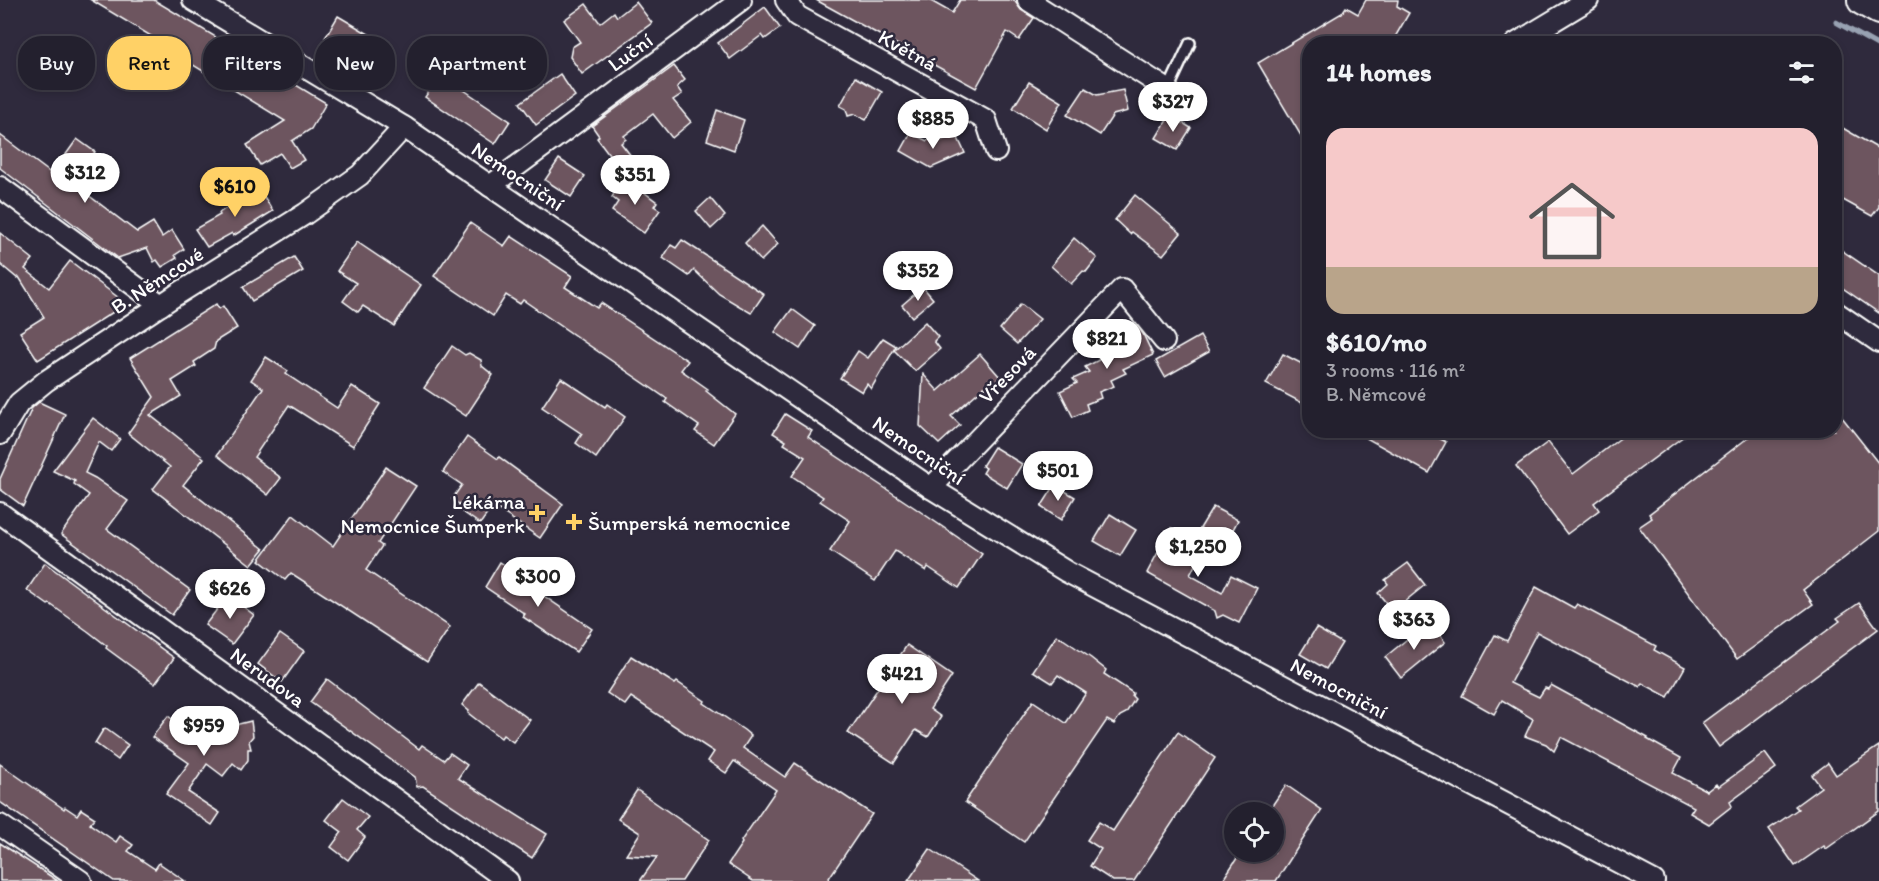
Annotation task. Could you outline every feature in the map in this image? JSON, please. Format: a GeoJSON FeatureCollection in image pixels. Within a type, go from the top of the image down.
{"type":"FeatureCollection","features":[{"type":"Feature","properties":{"kind":"main road"},"geometry":{"type":"LineString","coordinates":[[1863,0],[1879,9]]}},
{"type":"Feature","properties":{"kind":"street","name":"Nemocniční"},"geometry":{"type":"LineString","coordinates":[[193,0],[404,127],[931,488],[1067,572],[1654,881]]}},
{"type":"Feature","properties":{"kind":"street","name":"Luční"},"geometry":{"type":"LineString","coordinates":[[490,186],[741,0]]}},
{"type":"Feature","properties":{"kind":"street","name":"Květná"},"geometry":{"type":"LineString","coordinates":[[786,0],[797,16],[986,120],[996,151]]}},
{"type":"Feature","properties":{"kind":"street"},"geometry":{"type":"LineString","coordinates":[[1029,0],[1168,90]]}},
{"type":"Feature","properties":{"kind":"street"},"geometry":{"type":"LineString","coordinates":[[1528,36],[1588,0]]}},
{"type":"Feature","properties":{"kind":"street","name":"B. Němcové"},"geometry":{"type":"LineString","coordinates":[[0,434],[19,403],[46,381],[305,214],[360,175],[404,127]]}},
{"type":"Feature","properties":{"kind":"street"},"geometry":{"type":"LineString","coordinates":[[0,187],[161,305]]}},
{"type":"Feature","properties":{"kind":"street","name":"Vřesová"},"geometry":{"type":"LineString","coordinates":[[931,488],[1122,289],[1164,341]]}},
{"type":"Feature","properties":{"kind":"street"},"geometry":{"type":"LineString","coordinates":[[1842,317],[1879,342]]}},
{"type":"Feature","properties":{"kind":"street","name":"Nerudova"},"geometry":{"type":"LineString","coordinates":[[0,513],[508,881]]}},
{"type":"Feature","properties":{"kind":"street"},"geometry":{"type":"LineString","coordinates":[[0,825],[81,881]]}},
{"type":"Feature","properties":{"kind":"lane"},"geometry":{"type":"LineString","coordinates":[[1168,90],[1190,43]]}},
{"type":"Feature","properties":{"kind":"building"},"geometry":{"type":"Polygon","coordinates":[[[91,0],[154,0],[214,36],[203,36],[203,71],[191,64],[191,36],[151,36],[91,0]]]}},
{"type":"Feature","properties":{"kind":"building"},"geometry":{"type":"Polygon","coordinates":[[[816,0],[929,0],[952,13],[960,0],[1014,0],[1021,10],[1034,18],[1019,40],[1007,32],[976,88],[816,0]]]}},
{"type":"Feature","properties":{"kind":"building"},"geometry":{"type":"Polygon","coordinates":[[[1366,0],[1398,0],[1397,6],[1409,13],[1396,36],[1303,36],[1342,13],[1346,7],[1358,14],[1366,0]]]}},
{"type":"Feature","properties":{"kind":"building"},"geometry":{"type":"Polygon","coordinates":[[[636,2],[652,23],[582,74],[570,57],[572,47],[580,42],[564,20],[586,4],[600,23],[614,12],[617,17],[636,2]]]}},
{"type":"Feature","properties":{"kind":"building"},"geometry":{"type":"Polygon","coordinates":[[[765,7],[780,28],[765,39],[762,35],[730,59],[718,43],[765,7]]]}},
{"type":"Feature","properties":{"kind":"building"},"geometry":{"type":"Polygon","coordinates":[[[338,16],[372,36],[326,36],[338,16]]]}},
{"type":"Feature","properties":{"kind":"building"},"geometry":{"type":"Polygon","coordinates":[[[1302,37],[1302,137],[1258,63],[1302,37]]]}},
{"type":"Feature","properties":{"kind":"building"},"geometry":{"type":"Polygon","coordinates":[[[674,66],[685,80],[677,87],[682,94],[673,100],[691,122],[672,138],[653,114],[624,136],[626,139],[621,143],[638,165],[619,181],[608,167],[615,162],[597,138],[599,136],[592,126],[674,66]]]}},
{"type":"Feature","properties":{"kind":"building"},"geometry":{"type":"Polygon","coordinates":[[[560,74],[575,96],[536,125],[520,103],[538,90],[547,90],[547,83],[560,74]]]}},
{"type":"Feature","properties":{"kind":"building"},"geometry":{"type":"Polygon","coordinates":[[[856,77],[882,92],[866,120],[855,114],[848,116],[846,109],[840,106],[856,77]]]}},
{"type":"Feature","properties":{"kind":"building"},"geometry":{"type":"Polygon","coordinates":[[[1029,82],[1062,102],[1046,129],[1013,108],[1029,82]]]}},
{"type":"Feature","properties":{"kind":"building"},"geometry":{"type":"Polygon","coordinates":[[[1085,88],[1097,95],[1123,90],[1128,111],[1113,115],[1100,135],[1067,115],[1085,88]]]}},
{"type":"Feature","properties":{"kind":"building"},"geometry":{"type":"Polygon","coordinates":[[[303,89],[326,103],[311,129],[292,141],[304,160],[290,168],[280,153],[260,165],[247,145],[285,121],[234,90],[303,89]]]}},
{"type":"Feature","properties":{"kind":"building"},"geometry":{"type":"Polygon","coordinates":[[[430,90],[464,90],[510,121],[495,144],[425,97],[430,90]]]}},
{"type":"Feature","properties":{"kind":"building"},"geometry":{"type":"Polygon","coordinates":[[[717,110],[744,120],[734,150],[707,140],[717,110]]]}},
{"type":"Feature","properties":{"kind":"building"},"geometry":{"type":"Polygon","coordinates":[[[1170,115],[1191,128],[1177,150],[1156,138],[1170,115]]]}},
{"type":"Feature","properties":{"kind":"building"},"geometry":{"type":"Polygon","coordinates":[[[1842,128],[1879,149],[1879,207],[1872,216],[1842,199],[1842,128]]]}},
{"type":"Feature","properties":{"kind":"building"},"geometry":{"type":"Polygon","coordinates":[[[911,133],[927,141],[942,140],[956,134],[965,153],[931,168],[901,151],[911,133]]]}},
{"type":"Feature","properties":{"kind":"building"},"geometry":{"type":"Polygon","coordinates":[[[0,135],[52,174],[77,139],[95,152],[74,181],[80,186],[79,188],[137,232],[153,222],[162,237],[172,230],[184,249],[175,255],[177,258],[162,267],[157,260],[154,262],[147,248],[118,258],[0,168],[0,135]]]}},
{"type":"Feature","properties":{"kind":"building"},"geometry":{"type":"Polygon","coordinates":[[[559,159],[585,176],[571,197],[545,180],[559,159]]]}},
{"type":"Feature","properties":{"kind":"building"},"geometry":{"type":"Polygon","coordinates":[[[624,177],[657,202],[654,206],[660,210],[644,233],[612,211],[618,202],[612,197],[624,177]]]}},
{"type":"Feature","properties":{"kind":"building"},"geometry":{"type":"Polygon","coordinates":[[[258,187],[273,211],[233,236],[232,233],[207,247],[195,229],[220,215],[219,213],[258,187]]]}},
{"type":"Feature","properties":{"kind":"building"},"geometry":{"type":"Polygon","coordinates":[[[1135,195],[1181,233],[1163,255],[1132,232],[1130,234],[1115,220],[1135,195]]]}},
{"type":"Feature","properties":{"kind":"building"},"geometry":{"type":"Polygon","coordinates":[[[710,198],[725,216],[711,229],[696,211],[710,198]]]}},
{"type":"Feature","properties":{"kind":"building"},"geometry":{"type":"Polygon","coordinates":[[[470,223],[504,246],[511,236],[572,276],[565,287],[597,308],[601,303],[688,361],[681,370],[708,389],[706,391],[735,414],[714,444],[695,431],[699,426],[665,402],[667,399],[523,300],[520,304],[506,295],[493,316],[434,276],[470,223]]]}},
{"type":"Feature","properties":{"kind":"building"},"geometry":{"type":"Polygon","coordinates":[[[762,226],[778,244],[761,261],[745,243],[762,226]]]}},
{"type":"Feature","properties":{"kind":"building"},"geometry":{"type":"Polygon","coordinates":[[[0,233],[33,259],[25,269],[49,288],[70,261],[119,298],[118,309],[38,360],[20,332],[44,317],[19,277],[17,278],[0,264],[0,233]]]}},
{"type":"Feature","properties":{"kind":"building"},"geometry":{"type":"Polygon","coordinates":[[[1074,238],[1097,258],[1086,272],[1083,271],[1071,284],[1051,266],[1074,238]]]}},
{"type":"Feature","properties":{"kind":"building"},"geometry":{"type":"Polygon","coordinates":[[[682,240],[764,294],[751,313],[719,294],[694,270],[689,276],[663,258],[671,245],[676,248],[682,240]]]}},
{"type":"Feature","properties":{"kind":"building"},"geometry":{"type":"Polygon","coordinates":[[[357,242],[421,285],[394,326],[363,306],[358,312],[343,301],[356,283],[337,271],[357,242]]]}},
{"type":"Feature","properties":{"kind":"building"},"geometry":{"type":"Polygon","coordinates":[[[1842,251],[1879,276],[1879,313],[1842,288],[1842,251]]]}},
{"type":"Feature","properties":{"kind":"building"},"geometry":{"type":"Polygon","coordinates":[[[294,257],[303,271],[252,301],[243,287],[294,257]]]}},
{"type":"Feature","properties":{"kind":"building"},"geometry":{"type":"Polygon","coordinates":[[[923,287],[933,299],[912,317],[902,305],[923,287]]]}},
{"type":"Feature","properties":{"kind":"building"},"geometry":{"type":"Polygon","coordinates":[[[216,304],[219,309],[223,306],[237,328],[216,341],[214,349],[194,362],[196,366],[172,381],[181,396],[150,415],[204,458],[183,485],[264,549],[251,565],[153,489],[170,467],[128,433],[154,397],[130,358],[216,304]]]}},
{"type":"Feature","properties":{"kind":"building"},"geometry":{"type":"Polygon","coordinates":[[[1021,304],[1040,319],[1017,344],[1000,329],[1021,304]]]}},
{"type":"Feature","properties":{"kind":"building"},"geometry":{"type":"Polygon","coordinates":[[[792,309],[815,326],[800,349],[775,332],[792,309]]]}},
{"type":"Feature","properties":{"kind":"building"},"geometry":{"type":"Polygon","coordinates":[[[925,322],[938,337],[934,341],[940,349],[915,371],[894,350],[925,322]]]}},
{"type":"Feature","properties":{"kind":"building"},"geometry":{"type":"Polygon","coordinates":[[[1136,325],[1153,355],[1123,369],[1126,373],[1111,380],[1114,386],[1099,392],[1101,398],[1086,404],[1088,410],[1073,417],[1060,391],[1077,383],[1073,379],[1089,372],[1085,367],[1099,360],[1097,356],[1111,348],[1109,344],[1125,336],[1122,332],[1136,325]]]}},
{"type":"Feature","properties":{"kind":"building"},"geometry":{"type":"Polygon","coordinates":[[[1200,336],[1209,352],[1165,377],[1156,361],[1200,336]]]}},
{"type":"Feature","properties":{"kind":"building"},"geometry":{"type":"Polygon","coordinates":[[[883,338],[896,346],[871,389],[867,384],[862,392],[840,378],[858,351],[868,358],[883,338]]]}},
{"type":"Feature","properties":{"kind":"building"},"geometry":{"type":"Polygon","coordinates":[[[452,346],[465,355],[469,353],[481,360],[482,366],[493,375],[466,416],[424,388],[452,346]]]}},
{"type":"Feature","properties":{"kind":"building"},"geometry":{"type":"Polygon","coordinates":[[[980,354],[1000,377],[987,389],[984,387],[951,416],[960,425],[939,444],[920,426],[923,374],[938,391],[980,354]]]}},
{"type":"Feature","properties":{"kind":"building"},"geometry":{"type":"Polygon","coordinates":[[[1283,354],[1302,364],[1302,403],[1266,384],[1283,354]]]}},
{"type":"Feature","properties":{"kind":"building"},"geometry":{"type":"Polygon","coordinates":[[[266,357],[288,371],[286,374],[337,408],[352,386],[380,404],[353,446],[289,405],[254,457],[281,478],[268,495],[217,455],[263,388],[251,380],[266,357]]]}},
{"type":"Feature","properties":{"kind":"building"},"geometry":{"type":"Polygon","coordinates":[[[561,378],[605,407],[607,404],[625,417],[596,458],[576,443],[582,434],[542,407],[561,378]]]}},
{"type":"Feature","properties":{"kind":"building"},"geometry":{"type":"Polygon","coordinates":[[[39,402],[65,414],[23,506],[0,489],[0,479],[32,408],[39,402]]]}},
{"type":"Feature","properties":{"kind":"building"},"geometry":{"type":"Polygon","coordinates":[[[785,414],[812,431],[808,437],[982,554],[959,588],[928,567],[926,571],[895,551],[875,581],[830,551],[850,521],[820,501],[823,497],[792,476],[805,457],[784,444],[786,441],[773,433],[785,414]]]}},
{"type":"Feature","properties":{"kind":"building"},"geometry":{"type":"Polygon","coordinates":[[[1842,417],[1879,464],[1879,531],[1803,590],[1813,604],[1737,659],[1639,527],[1652,518],[1649,514],[1748,438],[1842,438],[1842,417]]]}},
{"type":"Feature","properties":{"kind":"building"},"geometry":{"type":"Polygon","coordinates":[[[93,418],[120,439],[111,451],[99,442],[85,473],[128,501],[107,529],[190,590],[172,615],[61,534],[89,495],[74,484],[75,481],[53,471],[93,418]]]}},
{"type":"Feature","properties":{"kind":"building"},"geometry":{"type":"Polygon","coordinates":[[[467,437],[498,459],[499,457],[563,504],[540,538],[493,506],[480,524],[457,508],[460,505],[452,499],[462,485],[443,472],[467,437]]]}},
{"type":"Feature","properties":{"kind":"building"},"geometry":{"type":"Polygon","coordinates":[[[1366,438],[1439,438],[1446,442],[1429,473],[1366,438]]]}},
{"type":"Feature","properties":{"kind":"building"},"geometry":{"type":"Polygon","coordinates":[[[1620,438],[1681,438],[1594,503],[1599,510],[1567,534],[1516,466],[1548,442],[1573,474],[1620,438]]]}},
{"type":"Feature","properties":{"kind":"building"},"geometry":{"type":"Polygon","coordinates":[[[994,447],[1022,464],[1007,488],[983,473],[986,468],[982,466],[994,447]]]}},
{"type":"Feature","properties":{"kind":"building"},"geometry":{"type":"Polygon","coordinates":[[[386,467],[416,486],[378,543],[382,546],[366,570],[450,627],[427,662],[291,573],[285,580],[259,560],[293,515],[333,546],[386,467]]]}},
{"type":"Feature","properties":{"kind":"building"},"geometry":{"type":"Polygon","coordinates":[[[1055,485],[1075,497],[1061,520],[1041,507],[1055,485]]]}},
{"type":"Feature","properties":{"kind":"building"},"geometry":{"type":"Polygon","coordinates":[[[1213,507],[1238,520],[1223,548],[1212,550],[1193,540],[1213,507]]]}},
{"type":"Feature","properties":{"kind":"building"},"geometry":{"type":"Polygon","coordinates":[[[1110,514],[1136,530],[1120,556],[1094,541],[1110,514]]]}},
{"type":"Feature","properties":{"kind":"building"},"geometry":{"type":"Polygon","coordinates":[[[1171,528],[1210,551],[1192,554],[1199,557],[1190,575],[1222,593],[1231,575],[1257,588],[1239,623],[1223,615],[1217,618],[1215,611],[1147,573],[1171,528]]]}},
{"type":"Feature","properties":{"kind":"building"},"geometry":{"type":"Polygon","coordinates":[[[500,562],[527,580],[525,583],[592,629],[576,652],[523,617],[525,614],[485,587],[500,562]]]}},
{"type":"Feature","properties":{"kind":"building"},"geometry":{"type":"Polygon","coordinates":[[[45,563],[174,658],[155,684],[106,648],[107,646],[89,632],[27,590],[45,563]]]}},
{"type":"Feature","properties":{"kind":"building"},"geometry":{"type":"Polygon","coordinates":[[[1408,563],[1425,585],[1393,611],[1378,593],[1388,584],[1385,580],[1408,563]]]}},
{"type":"Feature","properties":{"kind":"building"},"geometry":{"type":"Polygon","coordinates":[[[1536,587],[1574,608],[1577,604],[1656,646],[1654,650],[1685,667],[1668,697],[1642,683],[1640,687],[1537,632],[1510,683],[1539,697],[1545,688],[1548,689],[1551,685],[1648,738],[1681,758],[1673,773],[1707,791],[1716,784],[1718,787],[1765,753],[1776,768],[1730,802],[1732,806],[1709,824],[1690,813],[1694,807],[1561,737],[1554,751],[1546,744],[1525,736],[1533,719],[1502,700],[1494,714],[1462,696],[1495,635],[1507,641],[1536,587]]]}},
{"type":"Feature","properties":{"kind":"building"},"geometry":{"type":"Polygon","coordinates":[[[228,595],[254,615],[232,644],[205,625],[228,595]]]}},
{"type":"Feature","properties":{"kind":"building"},"geometry":{"type":"Polygon","coordinates":[[[1859,603],[1878,629],[1719,747],[1702,723],[1840,621],[1837,618],[1859,603]]]}},
{"type":"Feature","properties":{"kind":"building"},"geometry":{"type":"Polygon","coordinates":[[[1422,627],[1426,633],[1434,627],[1445,642],[1401,678],[1385,657],[1422,627]]]}},
{"type":"Feature","properties":{"kind":"building"},"geometry":{"type":"Polygon","coordinates":[[[1316,628],[1342,643],[1326,669],[1300,654],[1316,628]]]}},
{"type":"Feature","properties":{"kind":"building"},"geometry":{"type":"Polygon","coordinates":[[[280,634],[304,651],[282,682],[258,664],[280,634]]]}},
{"type":"Feature","properties":{"kind":"building"},"geometry":{"type":"Polygon","coordinates":[[[1057,635],[1106,670],[1104,674],[1133,693],[1132,696],[1135,699],[1126,713],[1120,716],[1114,724],[1107,720],[1024,842],[965,802],[1033,701],[1066,723],[1086,693],[1058,675],[1052,683],[1033,671],[1057,635]]]}},
{"type":"Feature","properties":{"kind":"building"},"geometry":{"type":"Polygon","coordinates":[[[907,645],[952,676],[930,709],[941,717],[928,737],[916,730],[894,763],[848,733],[907,645]]]}},
{"type":"Feature","properties":{"kind":"building"},"geometry":{"type":"Polygon","coordinates":[[[631,656],[675,684],[677,682],[744,730],[751,736],[743,748],[785,777],[795,763],[872,814],[827,881],[753,881],[728,864],[776,790],[734,761],[726,773],[708,761],[714,752],[631,697],[625,705],[607,693],[631,656]]]}},
{"type":"Feature","properties":{"kind":"building"},"geometry":{"type":"Polygon","coordinates":[[[327,679],[419,749],[422,745],[444,760],[450,753],[467,765],[458,778],[547,834],[532,858],[423,786],[417,787],[415,777],[310,702],[327,679]]]}},
{"type":"Feature","properties":{"kind":"building"},"geometry":{"type":"Polygon","coordinates":[[[479,682],[530,720],[513,742],[503,735],[501,738],[468,713],[469,711],[462,705],[479,682]]]}},
{"type":"Feature","properties":{"kind":"building"},"geometry":{"type":"Polygon","coordinates":[[[168,716],[204,742],[223,716],[235,725],[251,721],[253,736],[249,741],[251,749],[248,749],[248,760],[241,770],[233,763],[223,776],[207,764],[188,792],[220,813],[212,825],[166,794],[189,763],[152,737],[168,716]]]}},
{"type":"Feature","properties":{"kind":"building"},"geometry":{"type":"Polygon","coordinates":[[[106,729],[128,745],[118,760],[95,743],[106,729]]]}},
{"type":"Feature","properties":{"kind":"building"},"geometry":{"type":"Polygon","coordinates":[[[1178,732],[1215,758],[1134,881],[1113,881],[1090,866],[1101,849],[1087,840],[1099,822],[1113,831],[1178,732]]]}},
{"type":"Feature","properties":{"kind":"building"},"geometry":{"type":"Polygon","coordinates":[[[1879,746],[1879,811],[1826,849],[1824,846],[1795,866],[1769,829],[1798,809],[1795,806],[1821,787],[1812,775],[1828,763],[1836,775],[1879,746]]]}},
{"type":"Feature","properties":{"kind":"building"},"geometry":{"type":"Polygon","coordinates":[[[0,764],[64,809],[65,807],[77,815],[81,809],[95,818],[90,824],[116,842],[120,836],[133,845],[128,851],[155,869],[159,863],[185,881],[114,881],[0,802],[0,764]]]}},
{"type":"Feature","properties":{"kind":"building"},"geometry":{"type":"Polygon","coordinates":[[[1286,785],[1322,810],[1276,881],[1222,881],[1234,862],[1284,862],[1284,802],[1274,802],[1286,785]]]}},
{"type":"Feature","properties":{"kind":"building"},"geometry":{"type":"Polygon","coordinates":[[[637,790],[709,840],[682,881],[640,881],[657,857],[626,855],[640,833],[618,819],[637,790]]]}},
{"type":"Feature","properties":{"kind":"building"},"geometry":{"type":"Polygon","coordinates":[[[343,798],[368,817],[357,830],[365,837],[348,860],[331,847],[342,832],[326,820],[343,798]]]}},
{"type":"Feature","properties":{"kind":"building"},"geometry":{"type":"Polygon","coordinates":[[[0,843],[58,881],[0,881],[0,843]]]}},
{"type":"Feature","properties":{"kind":"building"},"geometry":{"type":"Polygon","coordinates":[[[930,849],[978,881],[908,881],[930,849]]]}},
{"type":"Feature","properties":{"kind":"waterway"},"geometry":{"type":"LineString","coordinates":[[1836,22],[1879,46]]}},
{"type":"Feature","properties":{"kind":"place","name":"Lékárna Nemocnice Šumperk"},"geometry":{"type":"Point","coordinates":[537,513]}},
{"type":"Feature","properties":{"kind":"place","name":"Šumperská nemocnice"},"geometry":{"type":"Point","coordinates":[574,522]}}]}
